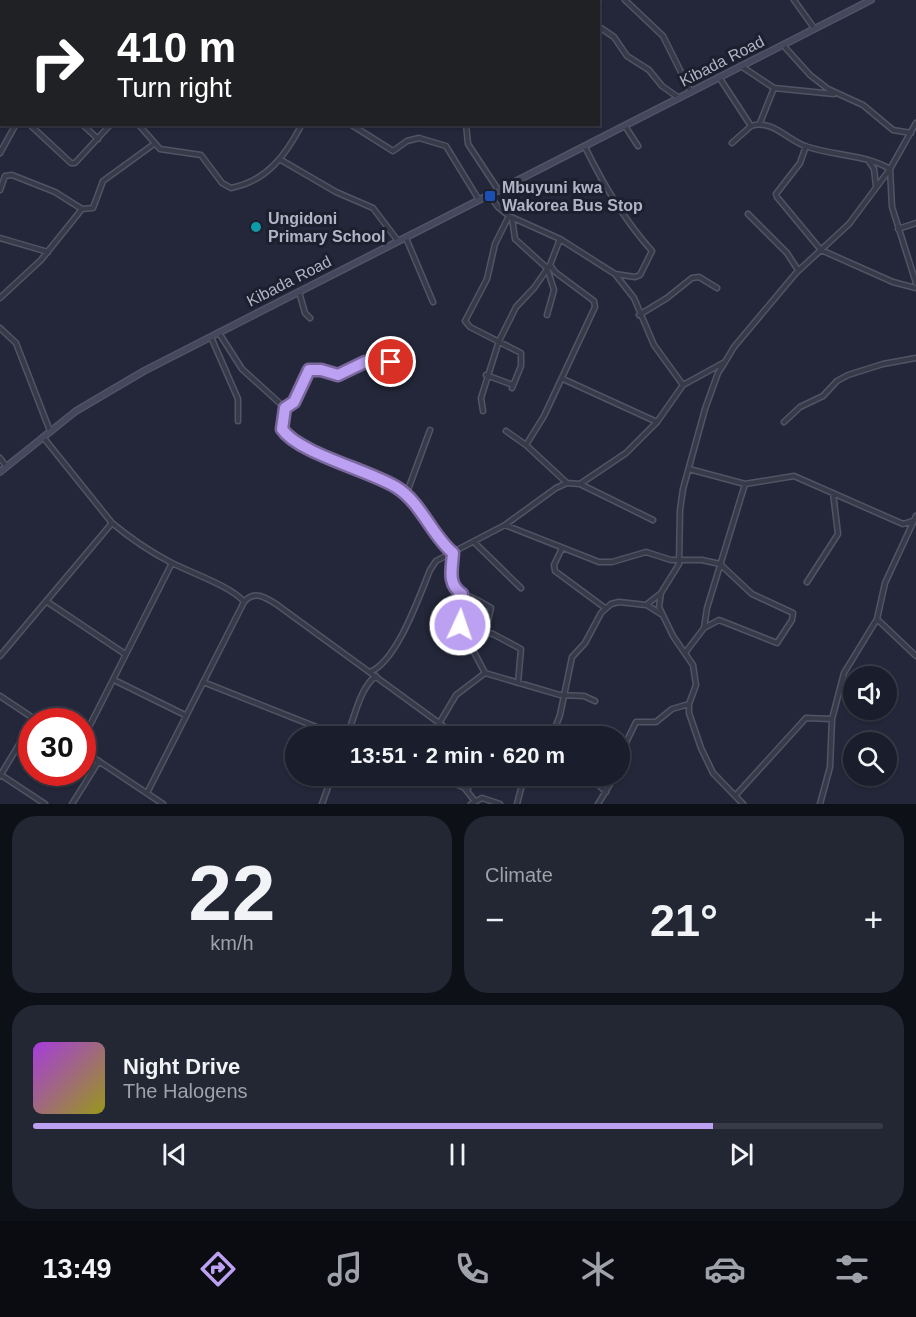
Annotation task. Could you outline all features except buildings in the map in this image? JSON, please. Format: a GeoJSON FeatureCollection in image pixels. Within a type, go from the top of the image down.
{"type":"FeatureCollection","features":[{"type":"Feature","properties":{"kind":"main road","name":"Kibada Road"},"geometry":{"type":"LineString","coordinates":[[0,472],[50,430],[105,393],[871,0]]}},
{"type":"Feature","properties":{"kind":"street"},"geometry":{"type":"LineString","coordinates":[[626,0],[663,36],[691,92]]}},
{"type":"Feature","properties":{"kind":"street"},"geometry":{"type":"LineString","coordinates":[[794,0],[814,28]]}},
{"type":"Feature","properties":{"kind":"street"},"geometry":{"type":"LineString","coordinates":[[600,27],[614,37],[627,56],[649,70],[662,86],[679,98]]}},
{"type":"Feature","properties":{"kind":"street"},"geometry":{"type":"LineString","coordinates":[[783,45],[810,75],[838,94],[863,105],[893,130],[913,132]]}},
{"type":"Feature","properties":{"kind":"street"},"geometry":{"type":"LineString","coordinates":[[741,66],[774,88],[838,94]]}},
{"type":"Feature","properties":{"kind":"street"},"geometry":{"type":"LineString","coordinates":[[719,77],[751,126]]}},
{"type":"Feature","properties":{"kind":"street"},"geometry":{"type":"LineString","coordinates":[[760,123],[774,88]]}},
{"type":"Feature","properties":{"kind":"street"},"geometry":{"type":"LineString","coordinates":[[732,144],[751,126],[760,123],[806,146],[868,159],[890,169]]}},
{"type":"Feature","properties":{"kind":"street"},"geometry":{"type":"LineString","coordinates":[[646,605],[661,593],[674,574],[680,559],[680,510],[705,409],[718,373],[734,347],[798,270],[849,224],[890,169],[913,132],[916,123]]}},
{"type":"Feature","properties":{"kind":"street"},"geometry":{"type":"LineString","coordinates":[[625,125],[638,146]]}},
{"type":"Feature","properties":{"kind":"street"},"geometry":{"type":"LineString","coordinates":[[0,153],[15,126]]}},
{"type":"Feature","properties":{"kind":"street"},"geometry":{"type":"LineString","coordinates":[[31,126],[71,163],[109,126]]}},
{"type":"Feature","properties":{"kind":"street"},"geometry":{"type":"LineString","coordinates":[[84,126],[98,139]]}},
{"type":"Feature","properties":{"kind":"street"},"geometry":{"type":"LineString","coordinates":[[140,126],[162,150],[201,155],[222,183],[231,188],[266,175],[281,160],[301,126]]}},
{"type":"Feature","properties":{"kind":"street"},"geometry":{"type":"LineString","coordinates":[[353,126],[393,151],[407,141],[419,138],[446,146],[479,201]]}},
{"type":"Feature","properties":{"kind":"street"},"geometry":{"type":"LineString","coordinates":[[466,126],[468,144],[499,191]]}},
{"type":"Feature","properties":{"kind":"street"},"geometry":{"type":"LineString","coordinates":[[0,190],[5,176],[12,176],[55,192],[82,209],[93,208],[103,181],[154,144]]}},
{"type":"Feature","properties":{"kind":"street"},"geometry":{"type":"LineString","coordinates":[[806,146],[800,163],[776,194],[821,250],[893,282],[916,286],[892,207],[890,169]]}},
{"type":"Feature","properties":{"kind":"street"},"geometry":{"type":"LineString","coordinates":[[585,147],[600,177],[638,236],[652,251],[640,275],[635,277],[615,274]]}},
{"type":"Feature","properties":{"kind":"street"},"geometry":{"type":"LineString","coordinates":[[868,159],[874,169],[876,187]]}},
{"type":"Feature","properties":{"kind":"street"},"geometry":{"type":"LineString","coordinates":[[281,160],[336,192],[373,207],[398,241]]}},
{"type":"Feature","properties":{"kind":"street"},"geometry":{"type":"LineString","coordinates":[[490,196],[510,217],[560,238],[615,274],[628,288],[654,345],[683,385]]}},
{"type":"Feature","properties":{"kind":"street"},"geometry":{"type":"LineString","coordinates":[[0,298],[48,252],[82,209]]}},
{"type":"Feature","properties":{"kind":"street"},"geometry":{"type":"LineString","coordinates":[[748,214],[787,253],[798,270]]}},
{"type":"Feature","properties":{"kind":"street"},"geometry":{"type":"LineString","coordinates":[[510,217],[515,239],[594,301],[595,307],[563,379],[526,445]]}},
{"type":"Feature","properties":{"kind":"street"},"geometry":{"type":"LineString","coordinates":[[486,375],[513,387],[522,358],[517,350],[470,327],[465,321],[487,279],[495,244],[510,217]]}},
{"type":"Feature","properties":{"kind":"street"},"geometry":{"type":"LineString","coordinates":[[898,230],[916,223]]}},
{"type":"Feature","properties":{"kind":"street"},"geometry":{"type":"LineString","coordinates":[[0,238],[48,252]]}},
{"type":"Feature","properties":{"kind":"street"},"geometry":{"type":"LineString","coordinates":[[406,238],[433,302]]}},
{"type":"Feature","properties":{"kind":"street"},"geometry":{"type":"LineString","coordinates":[[483,411],[481,398],[486,375],[499,341],[516,307],[534,288],[549,266],[560,238]]}},
{"type":"Feature","properties":{"kind":"street"},"geometry":{"type":"LineString","coordinates":[[547,315],[554,290],[549,266]]}},
{"type":"Feature","properties":{"kind":"street"},"geometry":{"type":"LineString","coordinates":[[639,315],[668,298],[692,278],[699,277],[717,288]]}},
{"type":"Feature","properties":{"kind":"street"},"geometry":{"type":"LineString","coordinates":[[299,292],[305,313],[310,318]]}},
{"type":"Feature","properties":{"kind":"street"},"geometry":{"type":"LineString","coordinates":[[0,328],[16,343],[50,430]]}},
{"type":"Feature","properties":{"kind":"street"},"geometry":{"type":"LineString","coordinates":[[219,333],[242,369],[285,408]]}},
{"type":"Feature","properties":{"kind":"street"},"geometry":{"type":"LineString","coordinates":[[211,337],[238,399],[238,421]]}},
{"type":"Feature","properties":{"kind":"street"},"geometry":{"type":"LineString","coordinates":[[784,422],[800,407],[822,396],[837,381],[848,375],[883,363],[916,358]]}},
{"type":"Feature","properties":{"kind":"street"},"geometry":{"type":"LineString","coordinates":[[391,362],[365,362],[338,375],[321,370],[309,370],[294,402],[285,408],[282,425],[284,432],[308,448],[390,484],[406,495],[452,553],[451,581],[454,589],[490,608],[485,633]]}},
{"type":"Feature","properties":{"kind":"street"},"geometry":{"type":"LineString","coordinates":[[580,484],[633,447],[657,422],[683,385],[725,362]]}},
{"type":"Feature","properties":{"kind":"street"},"geometry":{"type":"LineString","coordinates":[[563,379],[657,422]]}},
{"type":"Feature","properties":{"kind":"street"},"geometry":{"type":"LineString","coordinates":[[406,495],[430,430]]}},
{"type":"Feature","properties":{"kind":"street"},"geometry":{"type":"LineString","coordinates":[[506,431],[526,445],[567,483],[580,484],[653,520]]}},
{"type":"Feature","properties":{"kind":"street"},"geometry":{"type":"LineString","coordinates":[[42,437],[112,523],[138,543],[228,591],[244,602]]}},
{"type":"Feature","properties":{"kind":"street"},"geometry":{"type":"LineString","coordinates":[[0,458],[6,466]]}},
{"type":"Feature","properties":{"kind":"street"},"geometry":{"type":"LineString","coordinates":[[689,469],[745,484],[794,476],[903,524],[908,533],[916,536]]}},
{"type":"Feature","properties":{"kind":"street"},"geometry":{"type":"LineString","coordinates":[[370,672],[381,667],[397,645],[432,565],[505,525],[567,483]]}},
{"type":"Feature","properties":{"kind":"street"},"geometry":{"type":"LineString","coordinates":[[685,653],[704,628],[707,608],[745,484]]}},
{"type":"Feature","properties":{"kind":"street"},"geometry":{"type":"LineString","coordinates":[[807,582],[838,534],[833,492]]}},
{"type":"Feature","properties":{"kind":"street"},"geometry":{"type":"LineString","coordinates":[[820,804],[830,767],[832,719],[844,673],[877,619],[885,583],[916,516]]}},
{"type":"Feature","properties":{"kind":"street"},"geometry":{"type":"LineString","coordinates":[[903,524],[914,521]]}},
{"type":"Feature","properties":{"kind":"street"},"geometry":{"type":"LineString","coordinates":[[0,656],[112,523]]}},
{"type":"Feature","properties":{"kind":"street"},"geometry":{"type":"LineString","coordinates":[[505,525],[599,562],[612,562],[646,552],[671,560],[702,560],[720,564],[752,594],[793,613],[777,643],[724,620],[704,628]]}},
{"type":"Feature","properties":{"kind":"street"},"geometry":{"type":"LineString","coordinates":[[474,542],[521,588]]}},
{"type":"Feature","properties":{"kind":"street"},"geometry":{"type":"LineString","coordinates":[[562,548],[554,565],[555,571],[605,608]]}},
{"type":"Feature","properties":{"kind":"street"},"geometry":{"type":"LineString","coordinates":[[96,714],[172,563]]}},
{"type":"Feature","properties":{"kind":"street"},"geometry":{"type":"LineString","coordinates":[[661,593],[661,614]]}},
{"type":"Feature","properties":{"kind":"street"},"geometry":{"type":"LineString","coordinates":[[462,594],[460,625],[507,640],[512,646],[521,649],[518,683]]}},
{"type":"Feature","properties":{"kind":"street"},"geometry":{"type":"LineString","coordinates":[[147,793],[244,602],[251,595],[269,600],[444,726]]}},
{"type":"Feature","properties":{"kind":"street"},"geometry":{"type":"LineString","coordinates":[[46,601],[125,654]]}},
{"type":"Feature","properties":{"kind":"street"},"geometry":{"type":"LineString","coordinates":[[555,726],[565,695],[572,657],[585,643],[605,608],[611,604],[626,601],[646,605],[661,614],[693,665],[696,685],[689,704],[691,720],[709,765],[743,804]]}},
{"type":"Feature","properties":{"kind":"street"},"geometry":{"type":"LineString","coordinates":[[877,619],[916,656]]}},
{"type":"Feature","properties":{"kind":"street"},"geometry":{"type":"LineString","coordinates":[[466,637],[485,674],[565,695],[584,696],[595,701]]}},
{"type":"Feature","properties":{"kind":"street"},"geometry":{"type":"LineString","coordinates":[[381,667],[381,679]]}},
{"type":"Feature","properties":{"kind":"street"},"geometry":{"type":"LineString","coordinates":[[440,723],[456,695],[485,674]]}},
{"type":"Feature","properties":{"kind":"street"},"geometry":{"type":"LineString","coordinates":[[351,726],[366,688],[376,676]]}},
{"type":"Feature","properties":{"kind":"street"},"geometry":{"type":"LineString","coordinates":[[114,680],[185,715]]}},
{"type":"Feature","properties":{"kind":"street"},"geometry":{"type":"LineString","coordinates":[[203,682],[314,726]]}},
{"type":"Feature","properties":{"kind":"street"},"geometry":{"type":"LineString","coordinates":[[0,696],[18,709]]}},
{"type":"Feature","properties":{"kind":"street"},"geometry":{"type":"LineString","coordinates":[[630,734],[636,722],[656,722],[672,709],[689,704]]}},
{"type":"Feature","properties":{"kind":"street"},"geometry":{"type":"LineString","coordinates":[[735,796],[806,718],[832,719]]}},
{"type":"Feature","properties":{"kind":"street"},"geometry":{"type":"LineString","coordinates":[[18,748],[1,776],[45,804]]}},
{"type":"Feature","properties":{"kind":"street"},"geometry":{"type":"LineString","coordinates":[[96,759],[163,804]]}},
{"type":"Feature","properties":{"kind":"street"},"geometry":{"type":"LineString","coordinates":[[72,804],[99,761]]}},
{"type":"Feature","properties":{"kind":"street"},"geometry":{"type":"LineString","coordinates":[[322,804],[329,786]]}},
{"type":"Feature","properties":{"kind":"street"},"geometry":{"type":"LineString","coordinates":[[460,786],[468,789]]}},
{"type":"Feature","properties":{"kind":"street"},"geometry":{"type":"LineString","coordinates":[[465,786],[473,802],[482,798],[500,804]]}},
{"type":"Feature","properties":{"kind":"street"},"geometry":{"type":"LineString","coordinates":[[516,804],[522,786]]}},
{"type":"Feature","properties":{"kind":"street"},"geometry":{"type":"LineString","coordinates":[[600,786],[606,792]]}},
{"type":"Feature","properties":{"kind":"street"},"geometry":{"type":"LineString","coordinates":[[598,804],[609,786]]}},
{"type":"Feature","properties":{"kind":"place","name":"Mbuyuni kwa Wakorea Bus Stop"},"geometry":{"type":"Point","coordinates":[490,196]}},
{"type":"Feature","properties":{"kind":"place","name":"Ungidoni Primary School"},"geometry":{"type":"Point","coordinates":[256,227]}},
{"type":"Feature","properties":{"kind":"route"},"geometry":{"type":"LineString","coordinates":[[391,362],[365,362],[338,375],[321,370],[309,370],[294,402],[285,408],[282,429],[308,448],[390,484],[406,495],[453,553],[451,581],[454,589],[462,594],[460,625]]}}]}
